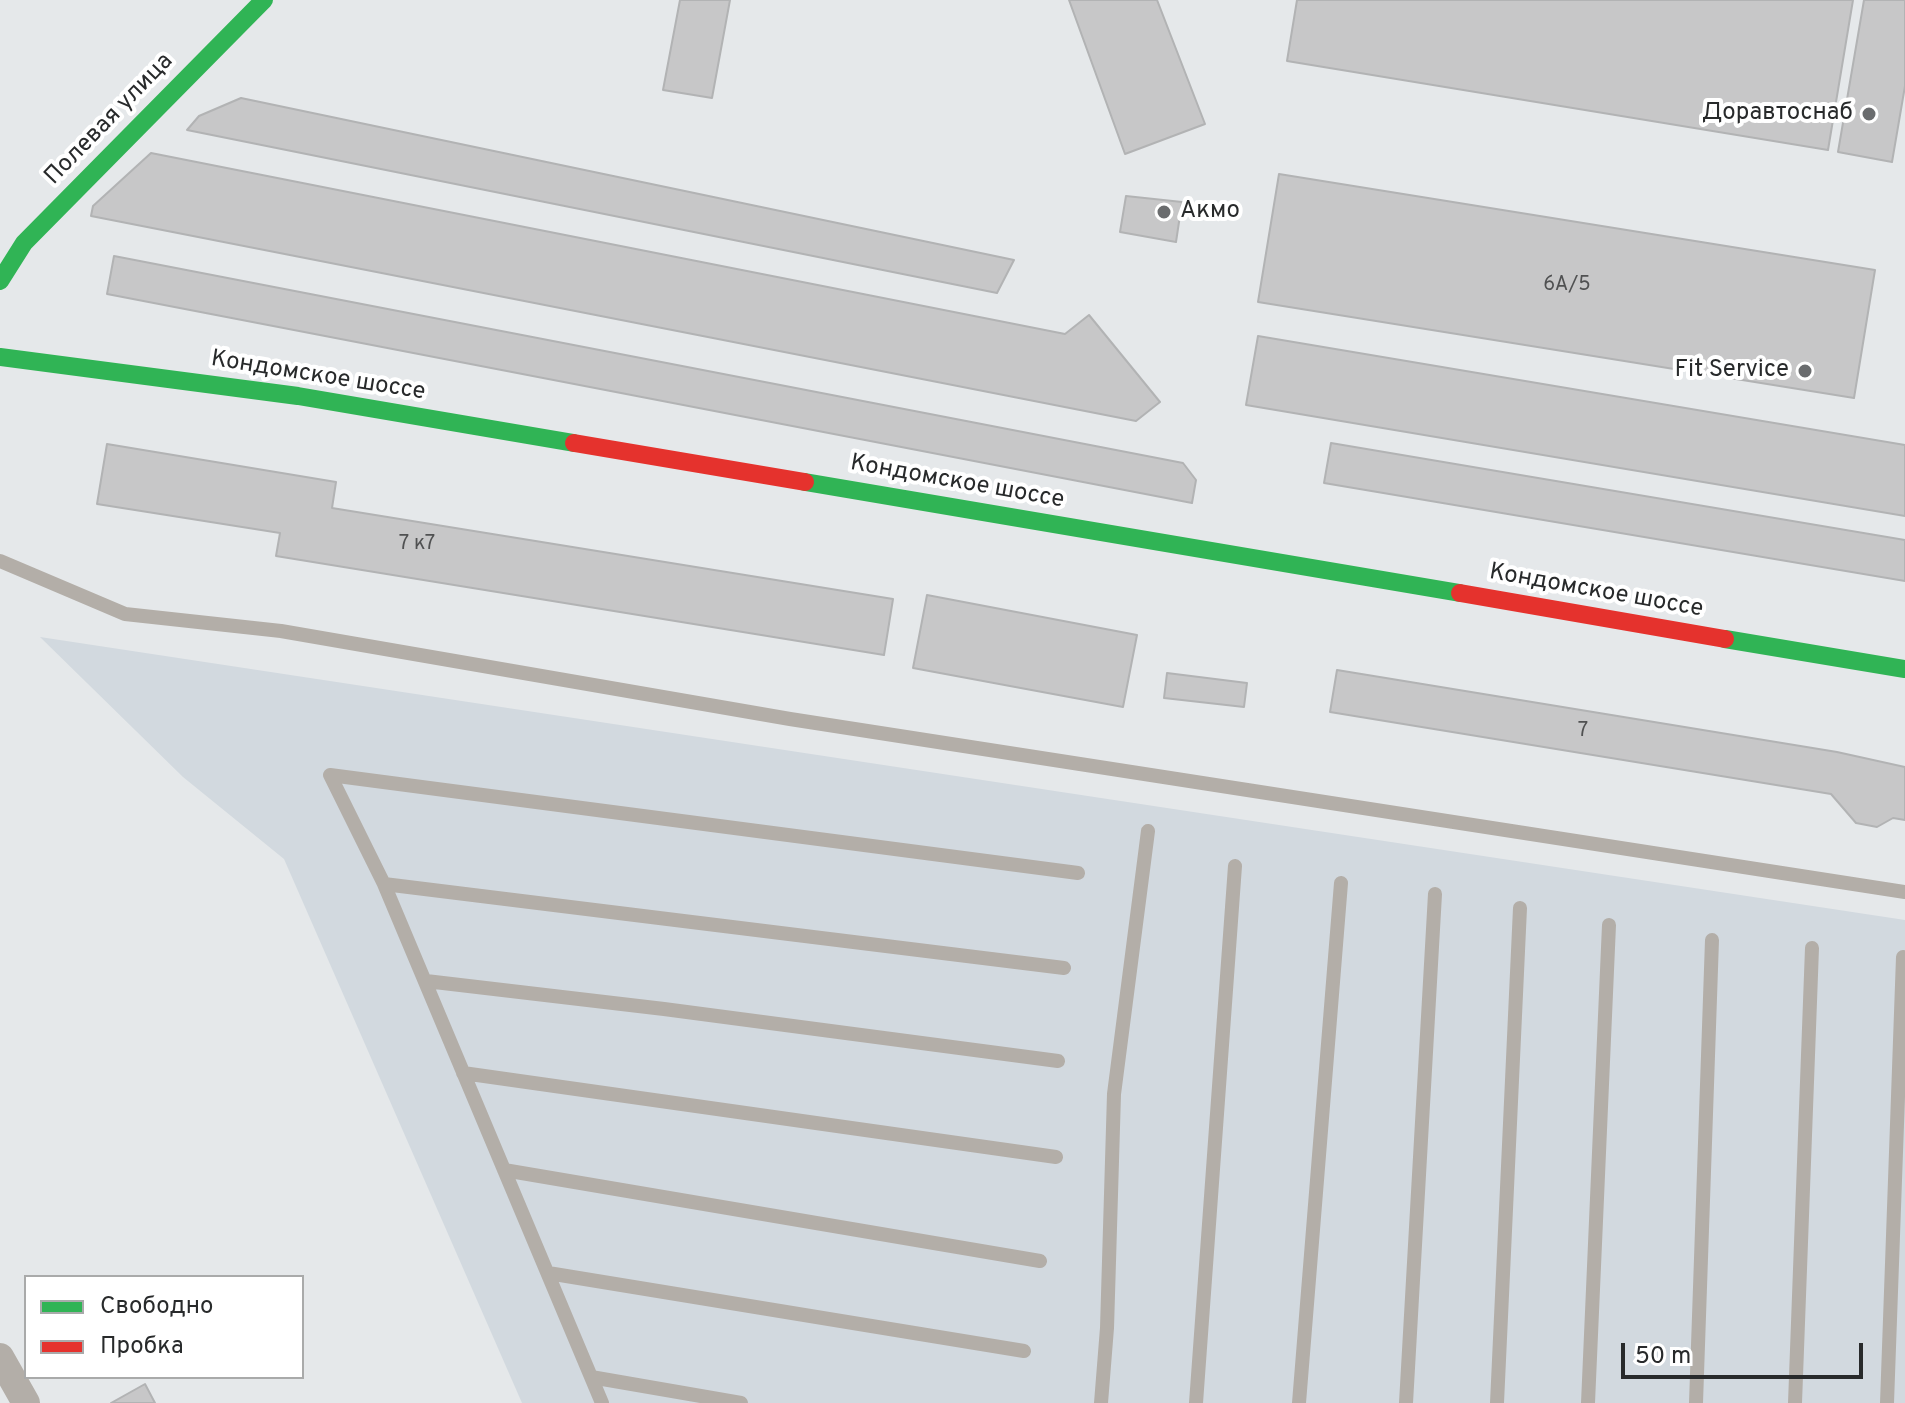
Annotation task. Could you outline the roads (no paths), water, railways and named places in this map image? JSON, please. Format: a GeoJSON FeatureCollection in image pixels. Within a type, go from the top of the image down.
{"type":"FeatureCollection","features":[{"type":"Feature","properties":{"kind":"street","name":"Полевая улица"},"geometry":{"type":"LineString","coordinates":[[0,281],[24,243],[264,0]]}},
{"type":"Feature","properties":{"kind":"street","name":"Кондомское шоссе"},"geometry":{"type":"LineString","coordinates":[[0,357],[298,396],[1905,669]]}},
{"type":"Feature","properties":{"kind":"street"},"geometry":{"type":"LineString","coordinates":[[0,1357],[26,1403]]}},
{"type":"Feature","properties":{"kind":"lane"},"geometry":{"type":"LineString","coordinates":[[0,561],[125,614],[281,631],[790,719],[1905,892]]}},
{"type":"Feature","properties":{"kind":"lane"},"geometry":{"type":"LineString","coordinates":[[602,1403],[384,884],[330,775],[1078,873]]}},
{"type":"Feature","properties":{"kind":"lane"},"geometry":{"type":"LineString","coordinates":[[1101,1403],[1107,1328],[1114,1094],[1148,831]]}},
{"type":"Feature","properties":{"kind":"lane"},"geometry":{"type":"LineString","coordinates":[[1196,1403],[1235,866]]}},
{"type":"Feature","properties":{"kind":"lane"},"geometry":{"type":"LineString","coordinates":[[1299,1403],[1341,883]]}},
{"type":"Feature","properties":{"kind":"lane"},"geometry":{"type":"LineString","coordinates":[[384,884],[1064,968]]}},
{"type":"Feature","properties":{"kind":"lane"},"geometry":{"type":"LineString","coordinates":[[1406,1403],[1435,894]]}},
{"type":"Feature","properties":{"kind":"lane"},"geometry":{"type":"LineString","coordinates":[[1497,1403],[1520,908]]}},
{"type":"Feature","properties":{"kind":"lane"},"geometry":{"type":"LineString","coordinates":[[1588,1403],[1609,925]]}},
{"type":"Feature","properties":{"kind":"lane"},"geometry":{"type":"LineString","coordinates":[[1696,1403],[1712,940]]}},
{"type":"Feature","properties":{"kind":"lane"},"geometry":{"type":"LineString","coordinates":[[1795,1403],[1812,948]]}},
{"type":"Feature","properties":{"kind":"lane"},"geometry":{"type":"LineString","coordinates":[[1887,1403],[1903,957]]}},
{"type":"Feature","properties":{"kind":"lane"},"geometry":{"type":"LineString","coordinates":[[426,981],[1058,1061]]}},
{"type":"Feature","properties":{"kind":"lane"},"geometry":{"type":"LineString","coordinates":[[463,1073],[1056,1157]]}},
{"type":"Feature","properties":{"kind":"lane"},"geometry":{"type":"LineString","coordinates":[[504,1170],[1040,1261]]}},
{"type":"Feature","properties":{"kind":"lane"},"geometry":{"type":"LineString","coordinates":[[548,1273],[1024,1351]]}},
{"type":"Feature","properties":{"kind":"lane"},"geometry":{"type":"LineString","coordinates":[[591,1377],[741,1403]]}},
{"type":"Feature","properties":{"kind":"place","name":"Доравтоснаб"},"geometry":{"type":"Point","coordinates":[1869,114]}},
{"type":"Feature","properties":{"kind":"place","name":"Акмо"},"geometry":{"type":"Point","coordinates":[1164,212]}},
{"type":"Feature","properties":{"kind":"place","name":"Fit Service"},"geometry":{"type":"Point","coordinates":[1805,371]}}]}
